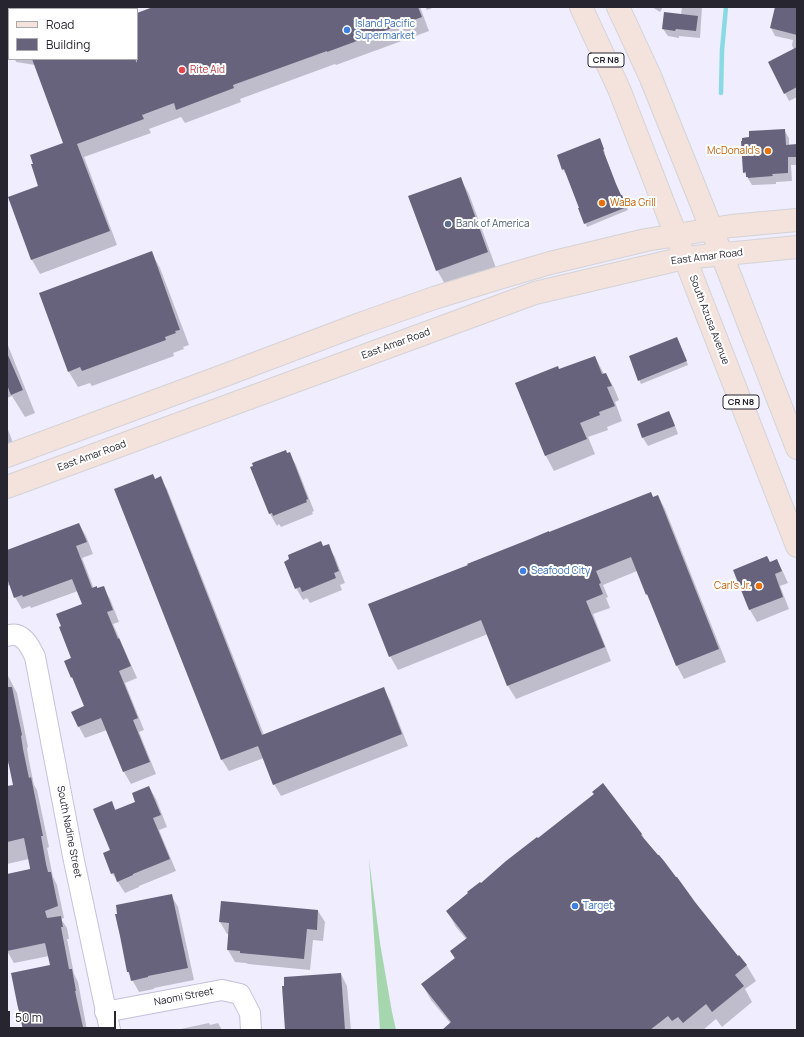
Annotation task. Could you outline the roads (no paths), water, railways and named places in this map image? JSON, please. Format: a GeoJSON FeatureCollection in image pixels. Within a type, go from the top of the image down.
{"type":"FeatureCollection","features":[{"type":"Feature","properties":{"kind":"main road","name":"South Azusa Avenue"},"geometry":{"type":"LineString","coordinates":[[581,7],[619,89],[797,546]]}},
{"type":"Feature","properties":{"kind":"main road","name":"CR N8"},"geometry":{"type":"LineString","coordinates":[[618,7],[650,76],[797,448]]}},
{"type":"Feature","properties":{"kind":"main road"},"geometry":{"type":"LineString","coordinates":[[7,456],[360,324],[434,298],[550,263],[646,240],[745,224],[797,220]]}},
{"type":"Feature","properties":{"kind":"main road","name":"East Amar Road"},"geometry":{"type":"LineString","coordinates":[[7,487],[535,294],[684,258],[797,247]]}},
{"type":"Feature","properties":{"kind":"street","name":"South Nadine Street"},"geometry":{"type":"LineString","coordinates":[[15,637],[30,646],[35,657],[107,1021]]}},
{"type":"Feature","properties":{"kind":"street","name":"Naomi Street"},"geometry":{"type":"LineString","coordinates":[[107,1021],[222,990],[240,994],[250,1013],[251,1030]]}},
{"type":"Feature","properties":{"kind":"waterway"},"geometry":{"type":"LineString","coordinates":[[721,93],[722,50],[726,7]]}},
{"type":"Feature","properties":{"kind":"place","name":"Island Pacific Supermarket"},"geometry":{"type":"Point","coordinates":[347,30]}},
{"type":"Feature","properties":{"kind":"place","name":"Rite Aid"},"geometry":{"type":"Point","coordinates":[182,70]}},
{"type":"Feature","properties":{"kind":"place","name":"McDonald's"},"geometry":{"type":"Point","coordinates":[768,151]}},
{"type":"Feature","properties":{"kind":"place","name":"WaBa Grill"},"geometry":{"type":"Point","coordinates":[602,203]}},
{"type":"Feature","properties":{"kind":"place","name":"Bank of America"},"geometry":{"type":"Point","coordinates":[448,224]}},
{"type":"Feature","properties":{"kind":"place","name":"Seafood City"},"geometry":{"type":"Point","coordinates":[523,571]}},
{"type":"Feature","properties":{"kind":"place","name":"Carl's Jr."},"geometry":{"type":"Point","coordinates":[759,586]}},
{"type":"Feature","properties":{"kind":"place","name":"Target"},"geometry":{"type":"Point","coordinates":[575,906]}}]}
